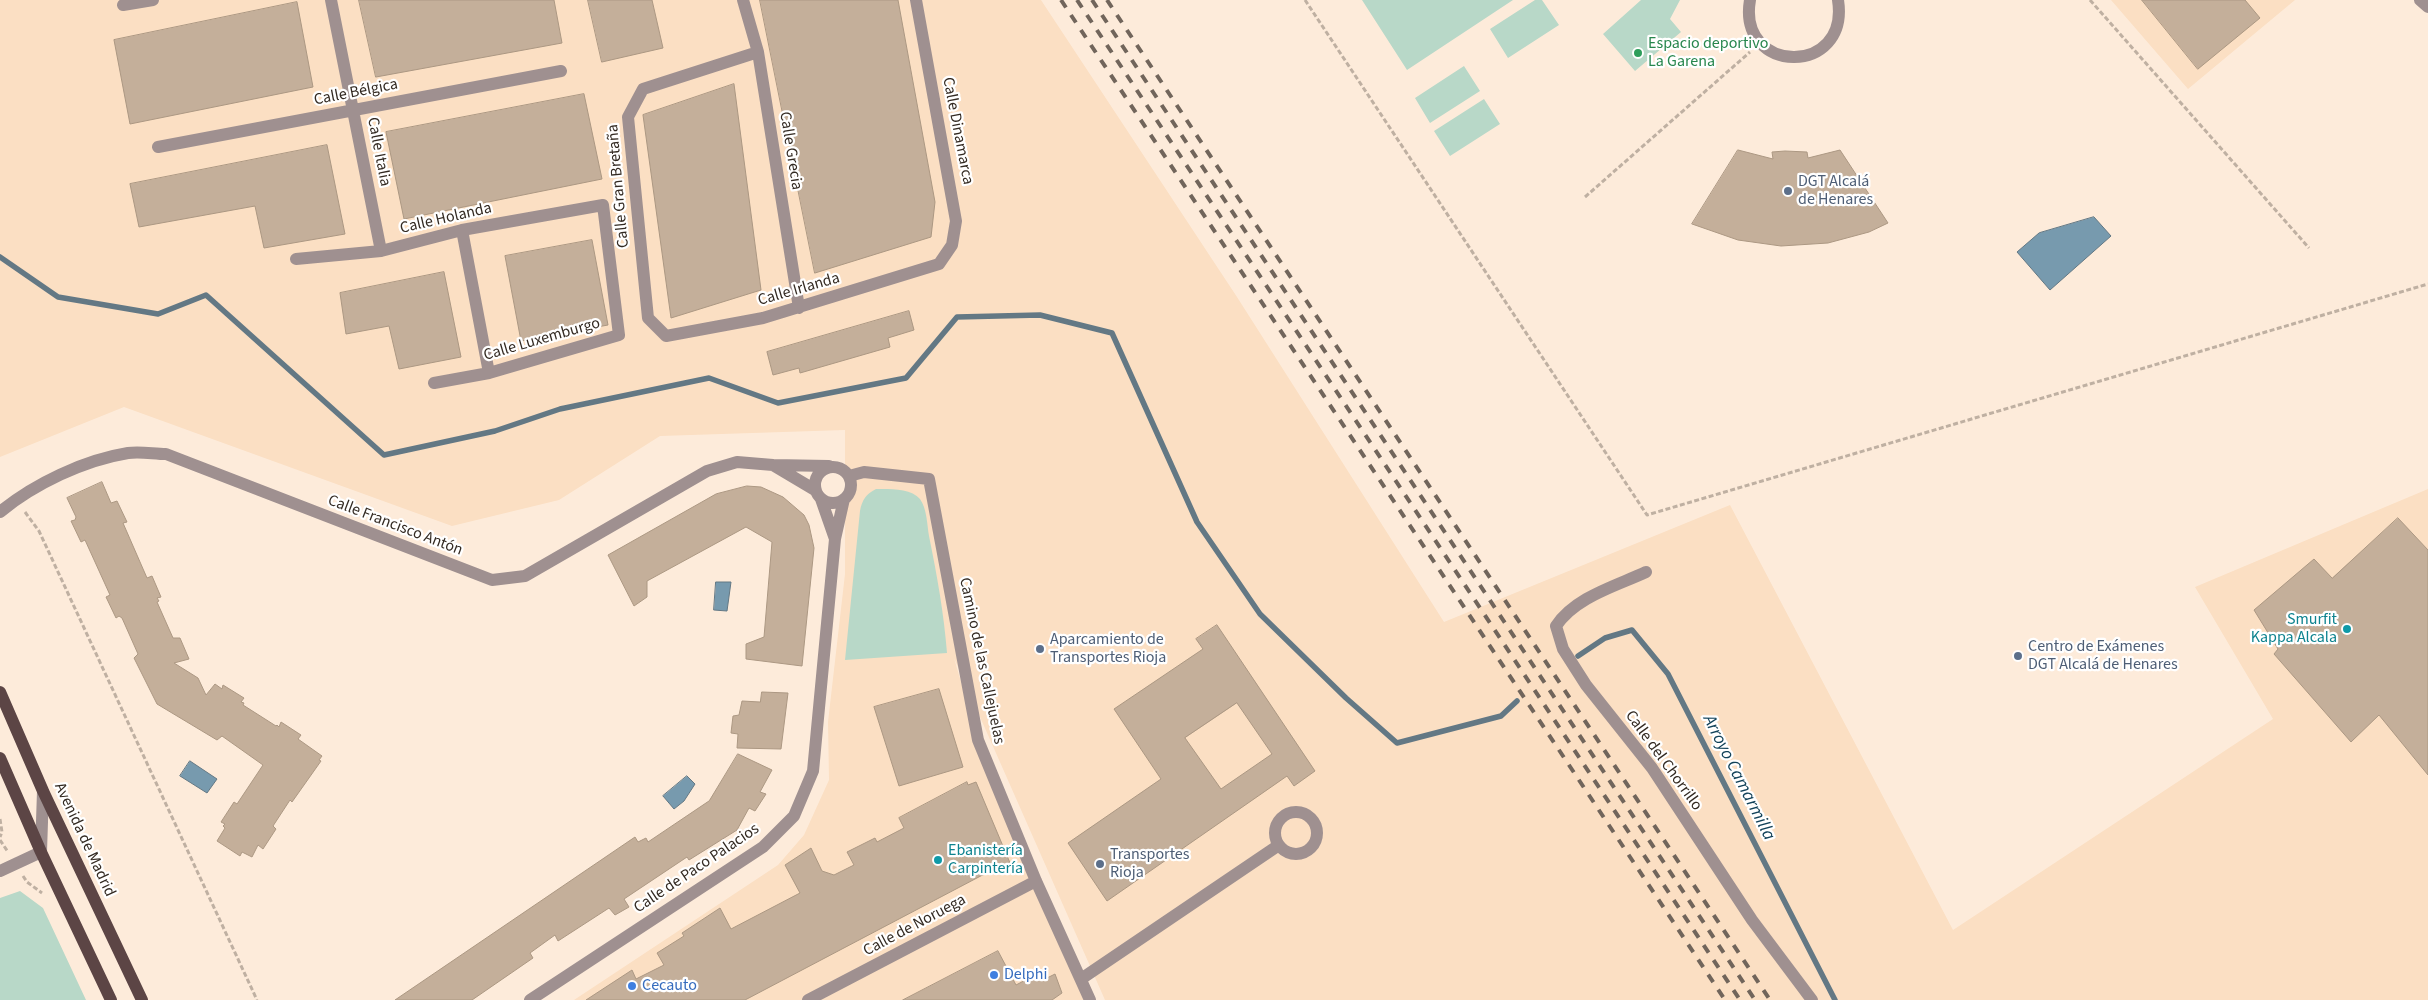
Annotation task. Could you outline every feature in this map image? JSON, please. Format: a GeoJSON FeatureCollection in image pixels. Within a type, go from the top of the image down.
{"type":"FeatureCollection","features":[{"type":"Feature","properties":{"kind":"main road","name":"Avenida de Madrid"},"geometry":{"type":"LineString","coordinates":[[0,692],[43,791],[142,1000]]}},
{"type":"Feature","properties":{"kind":"main road"},"geometry":{"type":"LineString","coordinates":[[0,758],[41,852],[112,1000]]}},
{"type":"Feature","properties":{"kind":"street"},"geometry":{"type":"LineString","coordinates":[[123,5],[153,0]]}},
{"type":"Feature","properties":{"kind":"street","name":"Calle Italia"},"geometry":{"type":"LineString","coordinates":[[332,0],[381,251]]}},
{"type":"Feature","properties":{"kind":"street","name":"Calle Grecia"},"geometry":{"type":"LineString","coordinates":[[743,0],[758,52],[799,308]]}},
{"type":"Feature","properties":{"kind":"street","name":"Calle Dinamarca"},"geometry":{"type":"LineString","coordinates":[[916,0],[956,222],[952,244],[938,264]]}},
{"type":"Feature","properties":{"kind":"street"},"geometry":{"type":"LineString","coordinates":[[1750,0],[1748,16],[1752,30],[1760,43],[1772,53],[1787,58],[1803,57],[1818,52],[1830,42],[1838,28],[1840,12],[1838,0]]}},
{"type":"Feature","properties":{"kind":"street"},"geometry":{"type":"LineString","coordinates":[[2420,0],[2428,7]]}},
{"type":"Feature","properties":{"kind":"street","name":"Calle Gran Bretaña"},"geometry":{"type":"LineString","coordinates":[[666,336],[648,318],[628,117],[643,89],[758,52]]}},
{"type":"Feature","properties":{"kind":"street","name":"Calle Bélgica"},"geometry":{"type":"LineString","coordinates":[[158,147],[561,71]]}},
{"type":"Feature","properties":{"kind":"street","name":"Calle Holanda"},"geometry":{"type":"LineString","coordinates":[[296,259],[381,251],[462,230],[603,205]]}},
{"type":"Feature","properties":{"kind":"street","name":"Calle Luxemburgo"},"geometry":{"type":"LineString","coordinates":[[434,384],[490,373],[619,335],[603,205]]}},
{"type":"Feature","properties":{"kind":"street"},"geometry":{"type":"LineString","coordinates":[[462,230],[490,373]]}},
{"type":"Feature","properties":{"kind":"street","name":"Calle Irlanda"},"geometry":{"type":"LineString","coordinates":[[666,336],[763,318],[938,264]]}},
{"type":"Feature","properties":{"kind":"street","name":"Calle Francisco Antón"},"geometry":{"type":"LineString","coordinates":[[0,512],[16,499],[91,460],[130,452],[166,454],[492,580],[525,576],[707,471],[737,462],[772,465],[834,466]]}},
{"type":"Feature","properties":{"kind":"street"},"geometry":{"type":"LineString","coordinates":[[772,465],[818,495],[833,503],[844,499],[852,486],[849,476],[840,468],[828,467],[818,473],[814,484],[818,495],[835,539]]}},
{"type":"Feature","properties":{"kind":"street","name":"Camino de las Callejuelas"},"geometry":{"type":"LineString","coordinates":[[849,476],[864,472],[929,479],[978,740],[1036,881],[1090,1000]]}},
{"type":"Feature","properties":{"kind":"street","name":"Calle de Paco Palacios"},"geometry":{"type":"LineString","coordinates":[[530,1000],[763,847],[794,816],[813,771],[835,539],[844,499]]}},
{"type":"Feature","properties":{"kind":"street","name":"Calle del Chorrillo"},"geometry":{"type":"LineString","coordinates":[[1646,572],[1584,600],[1564,614],[1556,626],[1563,650],[1586,686],[1652,768],[1752,920],[1812,1000]]}},
{"type":"Feature","properties":{"kind":"street"},"geometry":{"type":"LineString","coordinates":[[0,872],[41,852],[43,791]]}},
{"type":"Feature","properties":{"kind":"street"},"geometry":{"type":"LineString","coordinates":[[1081,980],[1279,845]]}},
{"type":"Feature","properties":{"kind":"street","name":"Calle de Noruega"},"geometry":{"type":"LineString","coordinates":[[808,1000],[1036,881]]}},
{"type":"Feature","properties":{"kind":"path"},"geometry":{"type":"LineString","coordinates":[[1305,0],[1647,515],[2428,284]]}},
{"type":"Feature","properties":{"kind":"path"},"geometry":{"type":"LineString","coordinates":[[2090,0],[2309,248]]}},
{"type":"Feature","properties":{"kind":"path"},"geometry":{"type":"LineString","coordinates":[[1586,197],[1760,43]]}},
{"type":"Feature","properties":{"kind":"path"},"geometry":{"type":"LineString","coordinates":[[16,499],[38,531],[257,1000]]}},
{"type":"Feature","properties":{"kind":"path"},"geometry":{"type":"LineString","coordinates":[[0,819],[2,832],[0,837]]}},
{"type":"Feature","properties":{"kind":"shaded area"},"geometry":{"type":"Polygon","coordinates":[[[0,0],[1041,0],[1237,297],[1444,622],[1730,505],[1953,930],[2273,719],[2195,587],[2428,489],[2428,1000],[1105,1000],[954,658],[978,740],[1090,1000],[574,1000],[778,865],[804,835],[829,780],[828,722],[845,574],[845,430],[660,436],[559,500],[452,526],[124,407],[0,457],[0,0]]]}},
{"type":"Feature","properties":{"kind":"shaded area"},"geometry":{"type":"Polygon","coordinates":[[[2111,0],[2295,0],[2188,89],[2111,0]]]}},
{"type":"Feature","properties":{"kind":"green space"},"geometry":{"type":"Polygon","coordinates":[[[1362,0],[1513,0],[1407,70],[1362,0]]]}},
{"type":"Feature","properties":{"kind":"green space"},"geometry":{"type":"Polygon","coordinates":[[[1535,0],[1542,0],[1559,25],[1508,58],[1490,29],[1535,0]]]}},
{"type":"Feature","properties":{"kind":"green space","name":"Espacio deportivo La Garena"},"geometry":{"type":"Polygon","coordinates":[[[1641,0],[1680,0],[1670,19],[1681,32],[1635,71],[1603,34],[1641,0]]]}},
{"type":"Feature","properties":{"kind":"green space"},"geometry":{"type":"Polygon","coordinates":[[[1464,66],[1480,91],[1430,123],[1415,98],[1464,66]]]}},
{"type":"Feature","properties":{"kind":"green space"},"geometry":{"type":"Polygon","coordinates":[[[1484,99],[1500,124],[1450,156],[1434,131],[1484,99]]]}},
{"type":"Feature","properties":{"kind":"green space"},"geometry":{"type":"Polygon","coordinates":[[[876,489],[906,491],[916,495],[924,507],[940,594],[947,653],[845,660],[860,511],[865,498],[876,489]]]}},
{"type":"Feature","properties":{"kind":"green space"},"geometry":{"type":"Polygon","coordinates":[[[20,891],[43,908],[86,1000],[0,1000],[0,898],[20,891]]]}},
{"type":"Feature","properties":{"kind":"water"},"geometry":{"type":"Polygon","coordinates":[[[2094,217],[2111,236],[2050,290],[2017,252],[2039,233],[2094,217]]]}},
{"type":"Feature","properties":{"kind":"water"},"geometry":{"type":"Polygon","coordinates":[[[716,582],[731,582],[727,611],[714,610],[716,582]]]}},
{"type":"Feature","properties":{"kind":"water"},"geometry":{"type":"Polygon","coordinates":[[[190,761],[217,779],[207,793],[180,776],[190,761]]]}},
{"type":"Feature","properties":{"kind":"water"},"geometry":{"type":"Polygon","coordinates":[[[687,776],[695,784],[684,801],[674,809],[663,796],[687,776]]]}},
{"type":"Feature","properties":{"kind":"building"},"geometry":{"type":"Polygon","coordinates":[[[359,0],[554,0],[562,43],[376,77],[359,0]]]}},
{"type":"Feature","properties":{"kind":"building"},"geometry":{"type":"Polygon","coordinates":[[[588,0],[652,0],[663,48],[602,62],[588,0]]]}},
{"type":"Feature","properties":{"kind":"building"},"geometry":{"type":"Polygon","coordinates":[[[760,0],[898,0],[935,202],[931,237],[815,273],[760,0]]]}},
{"type":"Feature","properties":{"kind":"building"},"geometry":{"type":"Polygon","coordinates":[[[2142,0],[2245,0],[2260,18],[2198,69],[2142,0]]]}},
{"type":"Feature","properties":{"kind":"building"},"geometry":{"type":"Polygon","coordinates":[[[297,2],[313,87],[130,124],[114,40],[297,2]]]}},
{"type":"Feature","properties":{"kind":"building"},"geometry":{"type":"Polygon","coordinates":[[[734,84],[761,290],[671,318],[643,115],[734,84]]]}},
{"type":"Feature","properties":{"kind":"building"},"geometry":{"type":"Polygon","coordinates":[[[584,94],[602,179],[404,219],[386,132],[584,94]]]}},
{"type":"Feature","properties":{"kind":"building"},"geometry":{"type":"Polygon","coordinates":[[[327,145],[345,234],[264,248],[255,206],[139,227],[130,184],[327,145]]]}},
{"type":"Feature","properties":{"kind":"building"},"geometry":{"type":"Polygon","coordinates":[[[1738,150],[1773,159],[1772,152],[1807,152],[1808,158],[1840,150],[1888,223],[1869,232],[1828,243],[1781,246],[1738,240],[1692,224],[1738,150]]]}},
{"type":"Feature","properties":{"kind":"building"},"geometry":{"type":"Polygon","coordinates":[[[592,240],[608,325],[521,341],[505,256],[592,240]]]}},
{"type":"Feature","properties":{"kind":"building"},"geometry":{"type":"Polygon","coordinates":[[[444,272],[461,357],[399,369],[389,326],[346,334],[340,293],[444,272]]]}},
{"type":"Feature","properties":{"kind":"building"},"geometry":{"type":"Polygon","coordinates":[[[909,311],[914,330],[888,338],[890,347],[800,373],[799,368],[773,375],[767,352],[909,311]]]}},
{"type":"Feature","properties":{"kind":"building"},"geometry":{"type":"Polygon","coordinates":[[[102,482],[111,503],[117,501],[127,522],[123,523],[147,578],[152,576],[161,597],[157,598],[159,601],[157,602],[173,638],[180,638],[189,659],[174,663],[198,678],[206,695],[215,684],[222,689],[223,685],[244,698],[241,702],[244,703],[243,705],[276,726],[279,727],[281,722],[301,735],[298,739],[322,756],[319,760],[321,761],[292,802],[290,800],[273,826],[276,829],[263,849],[258,845],[252,857],[242,852],[240,856],[217,841],[225,828],[223,826],[225,824],[221,822],[234,802],[237,804],[263,765],[222,736],[217,740],[157,704],[134,658],[138,654],[122,618],[119,616],[116,618],[106,597],[110,595],[85,540],[81,542],[71,521],[75,520],[76,517],[67,498],[102,482]]]}},
{"type":"Feature","properties":{"kind":"building"},"geometry":{"type":"Polygon","coordinates":[[[747,486],[761,487],[783,497],[804,515],[809,525],[814,548],[802,666],[746,659],[746,644],[764,637],[772,542],[746,527],[647,581],[647,597],[634,606],[608,555],[716,494],[747,486]]]}},
{"type":"Feature","properties":{"kind":"building","name":"Smurfit Kappa Alcala"},"geometry":{"type":"Polygon","coordinates":[[[2398,518],[2428,550],[2428,775],[2379,715],[2351,742],[2274,654],[2278,649],[2254,610],[2314,559],[2332,578],[2398,518]]]}},
{"type":"Feature","properties":{"kind":"building"},"geometry":{"type":"Polygon","coordinates":[[[1217,625],[1315,771],[1294,786],[1287,776],[1107,901],[1068,843],[1161,779],[1114,709],[1203,649],[1196,639],[1217,625]],[[1237,703],[1185,738],[1221,789],[1272,754],[1237,703]]]}},
{"type":"Feature","properties":{"kind":"building"},"geometry":{"type":"Polygon","coordinates":[[[939,689],[963,767],[899,786],[874,707],[939,689]]]}},
{"type":"Feature","properties":{"kind":"building"},"geometry":{"type":"Polygon","coordinates":[[[762,692],[788,693],[781,749],[737,748],[738,734],[731,733],[733,716],[739,715],[742,701],[760,702],[762,692]]]}},
{"type":"Feature","properties":{"kind":"building"},"geometry":{"type":"Polygon","coordinates":[[[738,754],[772,770],[760,792],[766,794],[755,811],[749,808],[737,830],[689,860],[687,857],[624,899],[629,907],[615,915],[609,908],[558,941],[555,935],[530,953],[533,958],[472,1000],[395,1000],[635,837],[638,842],[646,838],[648,842],[709,801],[738,754]]]}},
{"type":"Feature","properties":{"kind":"building"},"geometry":{"type":"Polygon","coordinates":[[[967,782],[968,785],[976,782],[1013,870],[994,869],[745,1000],[586,1000],[632,970],[636,979],[664,965],[657,953],[684,936],[682,933],[720,908],[731,929],[800,893],[785,865],[811,848],[822,871],[834,875],[854,865],[847,852],[875,838],[877,842],[904,828],[899,818],[967,782]]]}},
{"type":"Feature","properties":{"kind":"building"},"geometry":{"type":"Polygon","coordinates":[[[998,951],[1016,985],[1039,973],[1043,980],[1055,974],[1062,993],[1052,1000],[903,1000],[998,951]]]}},
{"type":"Feature","properties":{"kind":"waterway"},"geometry":{"type":"LineString","coordinates":[[0,257],[58,297],[158,314],[206,295],[384,455],[495,431],[560,409],[709,378],[778,403],[906,378],[957,317],[1040,315],[1112,333],[1197,522],[1260,614],[1346,698],[1397,743],[1501,716],[1517,701]]}},
{"type":"Feature","properties":{"kind":"waterway","name":"Arroyo Camarmilla"},"geometry":{"type":"LineString","coordinates":[[1578,656],[1605,638],[1632,630],[1668,674],[1835,1000]]}},
{"type":"Feature","properties":{"kind":"railway"},"geometry":{"type":"LineString","coordinates":[[1061,0],[1725,1000]]}},
{"type":"Feature","properties":{"kind":"railway"},"geometry":{"type":"LineString","coordinates":[[1077,0],[1740,1000]]}},
{"type":"Feature","properties":{"kind":"railway"},"geometry":{"type":"LineString","coordinates":[[1092,0],[1755,1000]]}},
{"type":"Feature","properties":{"kind":"railway"},"geometry":{"type":"LineString","coordinates":[[1107,0],[1770,1000]]}},
{"type":"Feature","properties":{"kind":"place","name":"Espacio deportivo La Garena"},"geometry":{"type":"Point","coordinates":[1638,53]}},
{"type":"Feature","properties":{"kind":"place","name":"DGT Alcalá de Henares"},"geometry":{"type":"Point","coordinates":[1788,191]}},
{"type":"Feature","properties":{"kind":"place","name":"Smurfit Kappa Alcala"},"geometry":{"type":"Point","coordinates":[2347,629]}},
{"type":"Feature","properties":{"kind":"place","name":"Aparcamiento de Transportes Rioja"},"geometry":{"type":"Point","coordinates":[1040,649]}},
{"type":"Feature","properties":{"kind":"place","name":"Centro de Exámenes DGT Alcalá de Henares"},"geometry":{"type":"Point","coordinates":[2018,656]}},
{"type":"Feature","properties":{"kind":"place","name":"Ebanistería Carpintería"},"geometry":{"type":"Point","coordinates":[938,860]}},
{"type":"Feature","properties":{"kind":"place","name":"Transportes Rioja"},"geometry":{"type":"Point","coordinates":[1100,864]}},
{"type":"Feature","properties":{"kind":"place","name":"Delphi"},"geometry":{"type":"Point","coordinates":[994,975]}},
{"type":"Feature","properties":{"kind":"place","name":"Cecauto"},"geometry":{"type":"Point","coordinates":[632,986]}}]}
